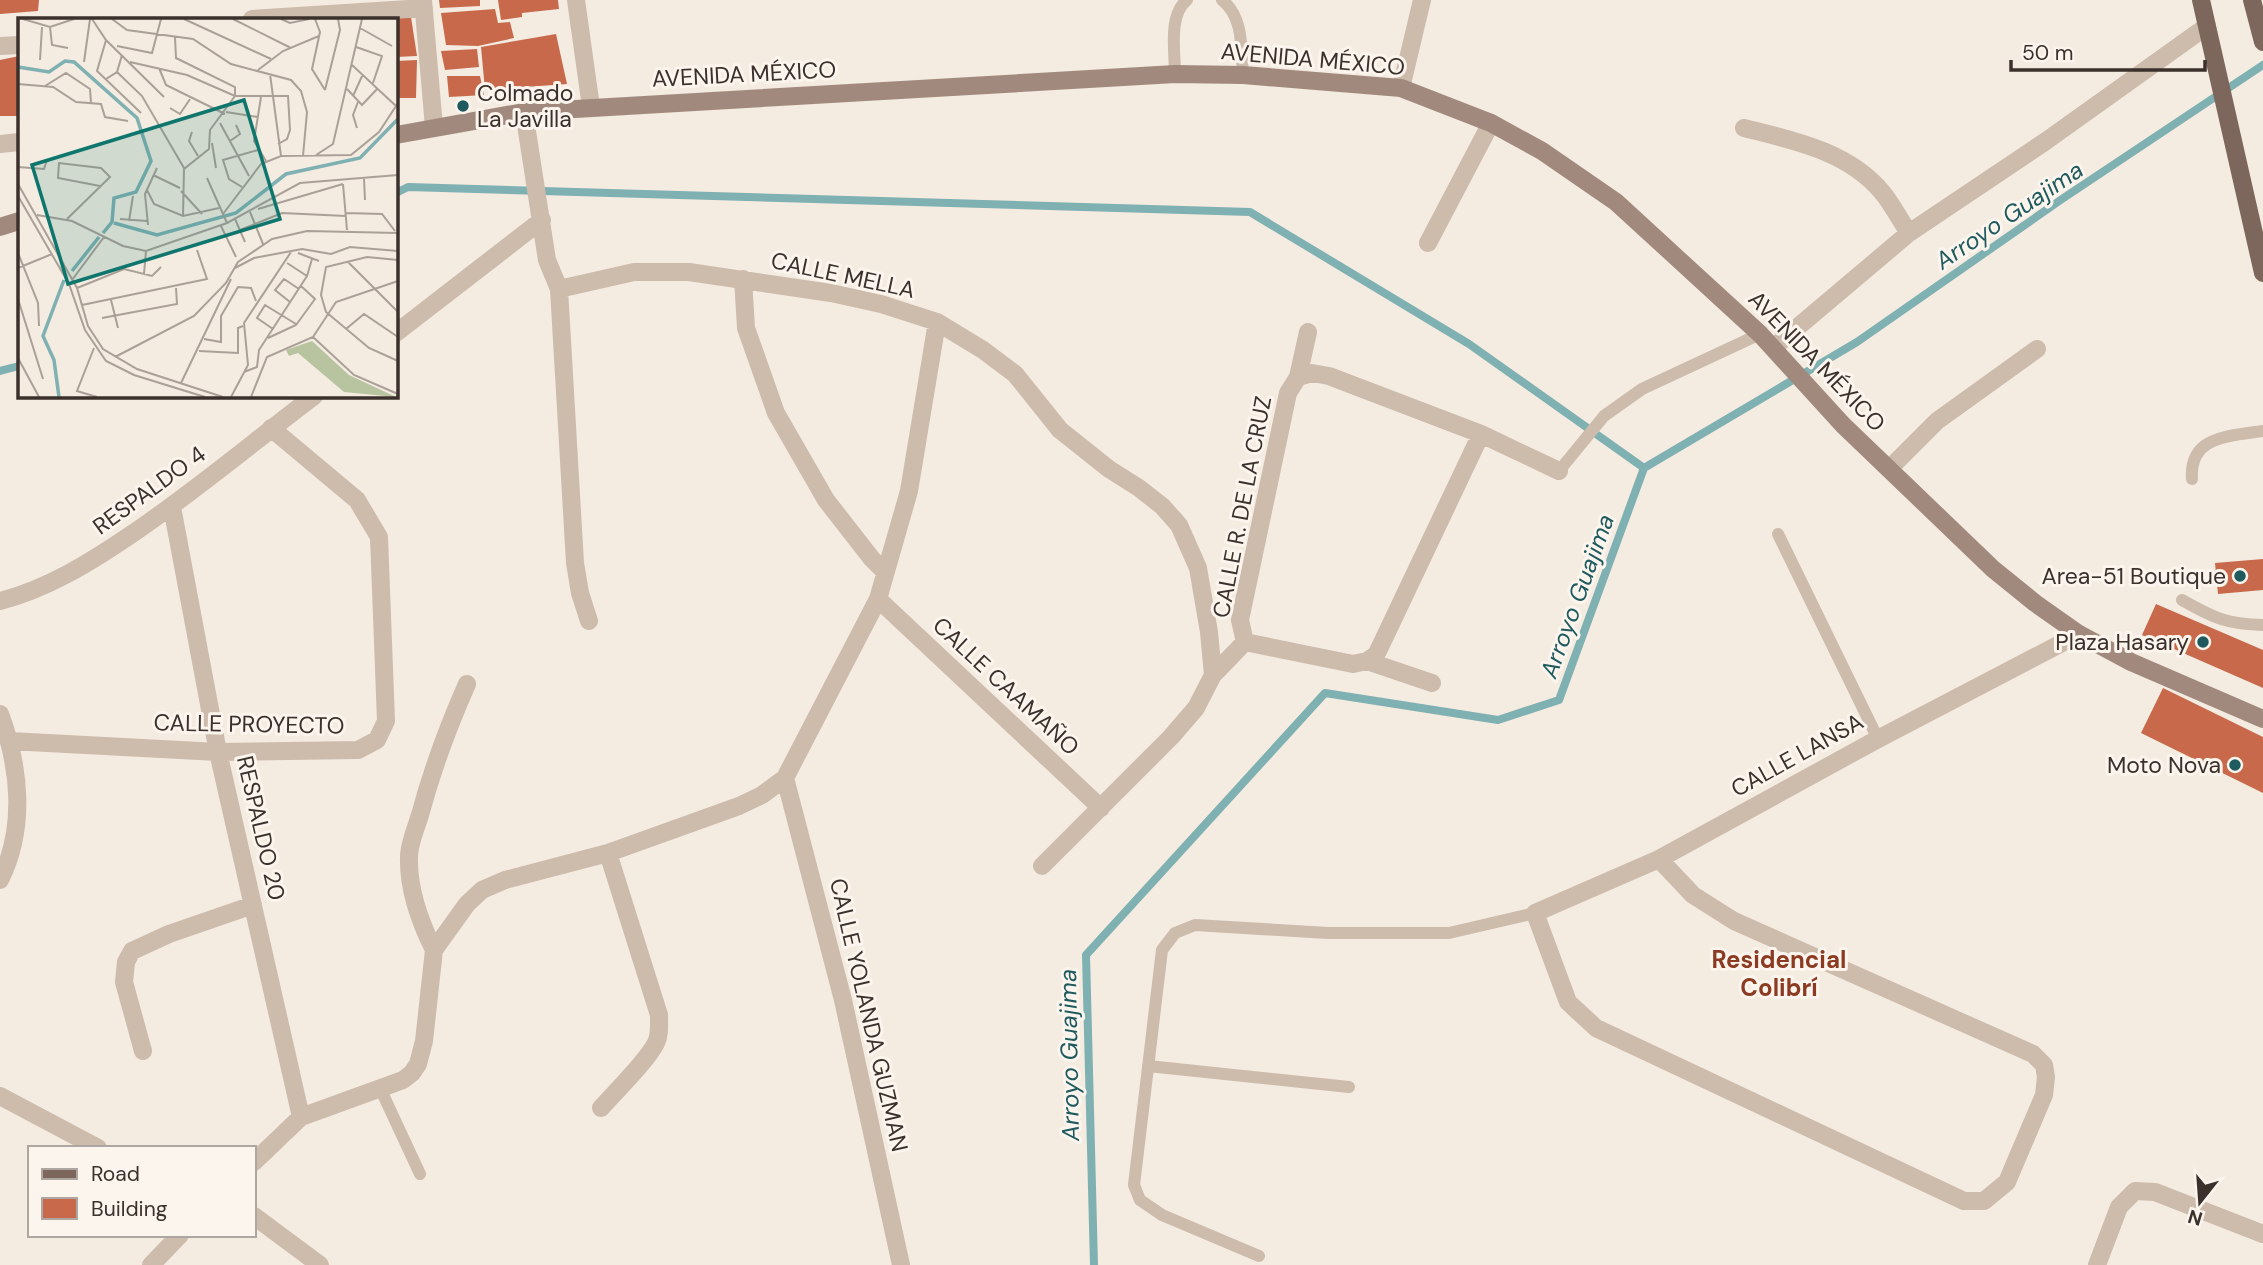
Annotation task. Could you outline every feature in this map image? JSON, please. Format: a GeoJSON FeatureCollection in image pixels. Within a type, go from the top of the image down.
{"type":"FeatureCollection","features":[{"type":"Feature","properties":{"kind":"main road"},"geometry":{"type":"LineString","coordinates":[[2202,0],[2263,273]]}},
{"type":"Feature","properties":{"kind":"main road"},"geometry":{"type":"LineString","coordinates":[[2252,0],[2263,42]]}},
{"type":"Feature","properties":{"kind":"street"},"geometry":{"type":"LineString","coordinates":[[254,0],[254,18]]}},
{"type":"Feature","properties":{"kind":"street"},"geometry":{"type":"LineString","coordinates":[[576,0],[591,107]]}},
{"type":"Feature","properties":{"kind":"street"},"geometry":{"type":"LineString","coordinates":[[1401,88],[1422,0]]}},
{"type":"Feature","properties":{"kind":"street"},"geometry":{"type":"LineString","coordinates":[[265,18],[423,4],[434,127]]}},
{"type":"Feature","properties":{"kind":"street"},"geometry":{"type":"LineString","coordinates":[[1773,348],[1909,233],[2046,141],[2207,26]]}},
{"type":"Feature","properties":{"kind":"street"},"geometry":{"type":"LineString","coordinates":[[0,46],[18,45]]}},
{"type":"Feature","properties":{"kind":"street","name":"AVENIDA MÉXICO"},"geometry":{"type":"LineString","coordinates":[[397,135],[524,112],[1175,74],[1243,75],[1401,88],[1491,123],[1542,151],[1616,202],[1760,334],[1843,425],[1889,470],[1993,569],[2035,603],[2079,634],[2131,662],[2263,719]]}},
{"type":"Feature","properties":{"kind":"street"},"geometry":{"type":"LineString","coordinates":[[524,112],[547,260],[559,289],[575,563],[580,593],[589,621]]}},
{"type":"Feature","properties":{"kind":"street"},"geometry":{"type":"LineString","coordinates":[[1428,243],[1491,123]]}},
{"type":"Feature","properties":{"kind":"street"},"geometry":{"type":"LineString","coordinates":[[1744,128],[1805,143],[1855,168],[1881,191],[1909,233]]}},
{"type":"Feature","properties":{"kind":"street"},"geometry":{"type":"LineString","coordinates":[[0,145],[18,142]]}},
{"type":"Feature","properties":{"kind":"street"},"geometry":{"type":"LineString","coordinates":[[0,227],[18,220]]}},
{"type":"Feature","properties":{"kind":"street"},"geometry":{"type":"LineString","coordinates":[[397,331],[542,220]]}},
{"type":"Feature","properties":{"kind":"street","name":"CALLE MELLA"},"geometry":{"type":"LineString","coordinates":[[559,289],[634,272],[689,272],[881,304],[937,322],[983,350],[1015,374],[1060,430],[1162,506],[1179,525],[1198,568],[1213,676]]}},
{"type":"Feature","properties":{"kind":"street"},"geometry":{"type":"LineString","coordinates":[[743,279],[746,328],[776,413],[827,500],[872,559],[886,572]]}},
{"type":"Feature","properties":{"kind":"street"},"geometry":{"type":"LineString","coordinates":[[256,1160],[301,1117],[403,1080],[412,1073],[418,1064],[424,1041],[434,950],[467,904],[482,890],[505,880],[608,853],[739,806],[762,795],[785,778],[878,599],[909,491],[937,322]]}},
{"type":"Feature","properties":{"kind":"street","name":"CALLE R. DE LA CRUZ"},"geometry":{"type":"LineString","coordinates":[[1042,866],[1171,737],[1196,708],[1213,676],[1245,642],[1240,620],[1288,393],[1298,377],[1308,332]]}},
{"type":"Feature","properties":{"kind":"street"},"geometry":{"type":"LineString","coordinates":[[1889,470],[1937,421],[2037,349]]}},
{"type":"Feature","properties":{"kind":"street"},"geometry":{"type":"LineString","coordinates":[[1298,377],[1312,373],[1329,376],[1481,433],[1559,471]]}},
{"type":"Feature","properties":{"kind":"street","name":"RESPALDO 4"},"geometry":{"type":"LineString","coordinates":[[0,601],[22,595],[85,565],[172,507],[313,397]]}},
{"type":"Feature","properties":{"kind":"street","name":"CALLE PROYECTO"},"geometry":{"type":"LineString","coordinates":[[10,741],[218,752],[358,750],[377,740],[386,721],[379,537],[357,500],[271,428]]}},
{"type":"Feature","properties":{"kind":"street"},"geometry":{"type":"LineString","coordinates":[[1245,642],[1353,664],[1367,661],[1376,655],[1481,433]]}},
{"type":"Feature","properties":{"kind":"street","name":"RESPALDO 20"},"geometry":{"type":"LineString","coordinates":[[172,507],[218,752],[301,1117]]}},
{"type":"Feature","properties":{"kind":"street","name":"CALLE CAAMAÑO"},"geometry":{"type":"LineString","coordinates":[[878,599],[1101,808]]}},
{"type":"Feature","properties":{"kind":"street","name":"CALLE LANSA"},"geometry":{"type":"LineString","coordinates":[[1535,914],[1658,859],[1878,739],[2079,634]]}},
{"type":"Feature","properties":{"kind":"street"},"geometry":{"type":"LineString","coordinates":[[1367,661],[1432,683]]}},
{"type":"Feature","properties":{"kind":"street"},"geometry":{"type":"LineString","coordinates":[[434,950],[422,926],[416,904],[409,855],[432,772],[446,731],[467,684]]}},
{"type":"Feature","properties":{"kind":"street"},"geometry":{"type":"LineString","coordinates":[[0,714],[10,741],[16,776],[18,814],[14,841],[0,880]]}},
{"type":"Feature","properties":{"kind":"street","name":"CALLE YOLANDA GUZMAN"},"geometry":{"type":"LineString","coordinates":[[785,778],[843,1000],[901,1265]]}},
{"type":"Feature","properties":{"kind":"street"},"geometry":{"type":"LineString","coordinates":[[601,1108],[649,1053],[659,1030],[659,1015],[608,853]]}},
{"type":"Feature","properties":{"kind":"street"},"geometry":{"type":"LineString","coordinates":[[1535,914],[1568,1002],[1596,1028],[1964,1201],[1984,1201],[2007,1182],[2044,1095],[2046,1077],[2043,1065],[2033,1054],[1734,921],[1693,895],[1658,859]]}},
{"type":"Feature","properties":{"kind":"street"},"geometry":{"type":"LineString","coordinates":[[143,1051],[124,982],[125,962],[132,951],[169,934],[253,905]]}},
{"type":"Feature","properties":{"kind":"street"},"geometry":{"type":"LineString","coordinates":[[0,1096],[94,1146]]}},
{"type":"Feature","properties":{"kind":"street"},"geometry":{"type":"LineString","coordinates":[[2097,1265],[2119,1207],[2135,1191],[2155,1192],[2263,1234]]}},
{"type":"Feature","properties":{"kind":"street"},"geometry":{"type":"LineString","coordinates":[[256,1217],[320,1265]]}},
{"type":"Feature","properties":{"kind":"street"},"geometry":{"type":"LineString","coordinates":[[151,1265],[178,1237]]}},
{"type":"Feature","properties":{"kind":"lane"},"geometry":{"type":"LineString","coordinates":[[1175,74],[1175,20],[1182,4],[1187,0]]}},
{"type":"Feature","properties":{"kind":"lane"},"geometry":{"type":"LineString","coordinates":[[1222,0],[1230,6],[1237,19],[1243,75]]}},
{"type":"Feature","properties":{"kind":"lane"},"geometry":{"type":"LineString","coordinates":[[1559,471],[1604,416],[1642,389],[1760,334]]}},
{"type":"Feature","properties":{"kind":"lane"},"geometry":{"type":"LineString","coordinates":[[2192,480],[2191,464],[2204,445],[2215,440],[2263,430]]}},
{"type":"Feature","properties":{"kind":"lane"},"geometry":{"type":"LineString","coordinates":[[1777,534],[1878,739]]}},
{"type":"Feature","properties":{"kind":"lane"},"geometry":{"type":"LineString","coordinates":[[2182,600],[2213,618],[2233,624],[2263,625]]}},
{"type":"Feature","properties":{"kind":"lane"},"geometry":{"type":"LineString","coordinates":[[1259,1256],[1162,1214],[1140,1200],[1134,1185],[1162,950],[1175,933],[1195,925],[1328,933],[1449,933],[1535,914]]}},
{"type":"Feature","properties":{"kind":"lane"},"geometry":{"type":"LineString","coordinates":[[1148,1066],[1349,1087]]}},
{"type":"Feature","properties":{"kind":"lane"},"geometry":{"type":"LineString","coordinates":[[380,1088],[420,1174]]}},
{"type":"Feature","properties":{"kind":"building"},"geometry":{"type":"Polygon","coordinates":[[[0,0],[39,0],[38,11],[0,14],[0,0]]]}},
{"type":"Feature","properties":{"kind":"building"},"geometry":{"type":"Polygon","coordinates":[[[439,0],[480,0],[480,6],[440,8],[439,0]]]}},
{"type":"Feature","properties":{"kind":"building"},"geometry":{"type":"Polygon","coordinates":[[[498,0],[558,0],[559,9],[522,13],[522,17],[501,20],[498,0]]]}},
{"type":"Feature","properties":{"kind":"building"},"geometry":{"type":"Polygon","coordinates":[[[495,9],[498,23],[510,22],[514,38],[478,46],[446,45],[441,13],[495,9]]]}},
{"type":"Feature","properties":{"kind":"building"},"geometry":{"type":"Polygon","coordinates":[[[411,17],[417,56],[397,57],[397,18],[394,18],[411,17]]]}},
{"type":"Feature","properties":{"kind":"building"},"geometry":{"type":"Polygon","coordinates":[[[556,34],[567,84],[485,90],[481,47],[556,34]]]}},
{"type":"Feature","properties":{"kind":"building"},"geometry":{"type":"Polygon","coordinates":[[[477,49],[479,67],[445,70],[441,51],[477,49]]]}},
{"type":"Feature","properties":{"kind":"building"},"geometry":{"type":"Polygon","coordinates":[[[18,56],[18,116],[0,116],[0,60],[18,56]]]}},
{"type":"Feature","properties":{"kind":"building"},"geometry":{"type":"Polygon","coordinates":[[[417,60],[416,98],[397,98],[397,61],[417,60]]]}},
{"type":"Feature","properties":{"kind":"building"},"geometry":{"type":"Polygon","coordinates":[[[447,76],[480,76],[484,95],[449,97],[447,76]]]}},
{"type":"Feature","properties":{"kind":"building","name":"Area-51 Boutique"},"geometry":{"type":"Polygon","coordinates":[[[2263,559],[2263,590],[2218,594],[2215,563],[2263,559]]]}},
{"type":"Feature","properties":{"kind":"building","name":"Plaza Hasary"},"geometry":{"type":"Polygon","coordinates":[[[2156,604],[2263,650],[2263,688],[2142,635],[2156,604]]]}},
{"type":"Feature","properties":{"kind":"building","name":"Moto Nova"},"geometry":{"type":"Polygon","coordinates":[[[2163,688],[2263,737],[2263,793],[2141,733],[2163,688]]]}},
{"type":"Feature","properties":{"kind":"waterway","name":"Arroyo Guajima"},"geometry":{"type":"LineString","coordinates":[[1094,1265],[1086,955],[1325,693],[1498,720],[1559,700],[1644,468],[1857,342],[2062,199],[2263,65]]}},
{"type":"Feature","properties":{"kind":"waterway"},"geometry":{"type":"LineString","coordinates":[[397,192],[408,187],[1250,212],[1469,344],[1644,468]]}},
{"type":"Feature","properties":{"kind":"waterway"},"geometry":{"type":"LineString","coordinates":[[0,371],[18,366]]}},
{"type":"Feature","properties":{"kind":"place","name":"Colmado La Javilla"},"geometry":{"type":"Point","coordinates":[463,106]}},
{"type":"Feature","properties":{"kind":"place","name":"Area-51 Boutique"},"geometry":{"type":"Point","coordinates":[2240,576]}},
{"type":"Feature","properties":{"kind":"place","name":"Plaza Hasary"},"geometry":{"type":"Point","coordinates":[2203,642]}},
{"type":"Feature","properties":{"kind":"place","name":"Moto Nova"},"geometry":{"type":"Point","coordinates":[2235,765]}},
{"type":"Feature","properties":{"kind":"district","name":"Residencial Colibrí"},"geometry":{"type":"Point","coordinates":[1779,973]}}]}
